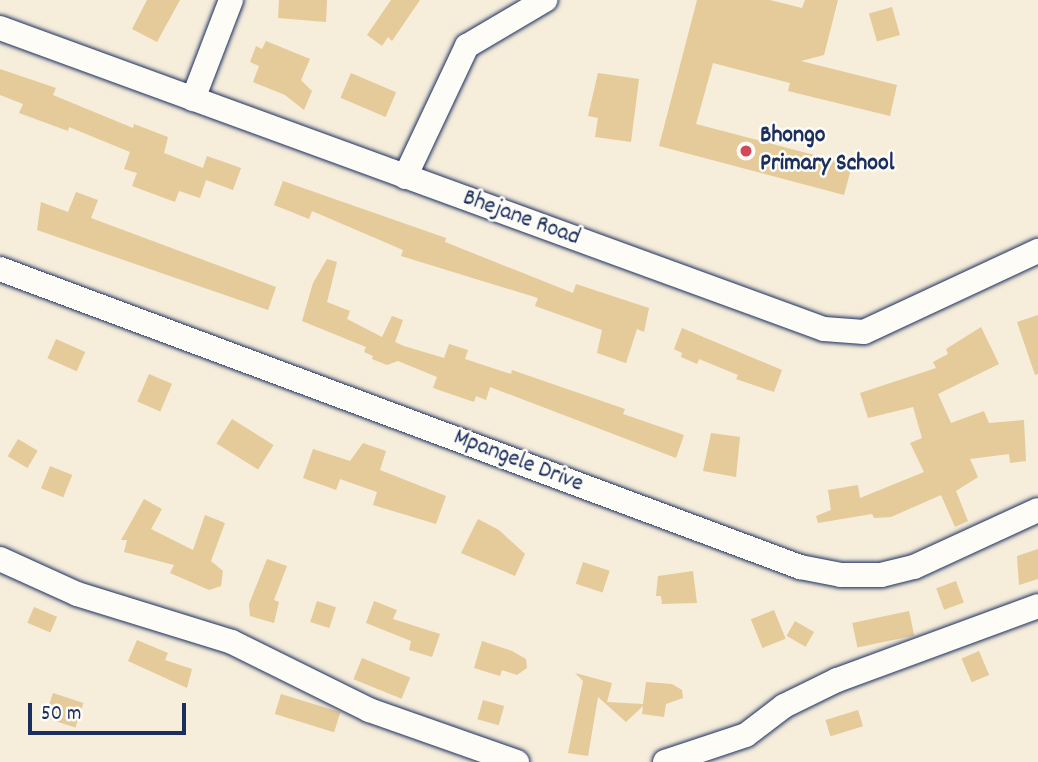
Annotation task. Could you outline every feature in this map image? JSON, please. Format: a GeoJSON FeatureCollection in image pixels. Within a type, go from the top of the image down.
{"type":"FeatureCollection","features":[{"type":"Feature","properties":{"kind":"street"},"geometry":{"type":"LineString","coordinates":[[193,99],[231,0]]}},
{"type":"Feature","properties":{"kind":"street"},"geometry":{"type":"LineString","coordinates":[[405,177],[467,46],[545,0]]}},
{"type":"Feature","properties":{"kind":"street","name":"Bhejane Road"},"geometry":{"type":"LineString","coordinates":[[0,28],[405,177],[843,333],[864,332],[898,318],[1038,251]]}},
{"type":"Feature","properties":{"kind":"street","name":"Mpangele Drive"},"geometry":{"type":"LineString","coordinates":[[0,269],[800,567],[841,575],[881,575],[914,567],[1038,510]]}},
{"type":"Feature","properties":{"kind":"street"},"geometry":{"type":"LineString","coordinates":[[0,559],[77,594],[232,642],[369,710],[517,762]]}},
{"type":"Feature","properties":{"kind":"street"},"geometry":{"type":"LineString","coordinates":[[666,762],[716,755],[746,736],[784,706],[836,680],[1038,606]]}},
{"type":"Feature","properties":{"kind":"building"},"geometry":{"type":"Polygon","coordinates":[[[147,0],[180,0],[157,42],[132,29],[147,0]]]}},
{"type":"Feature","properties":{"kind":"building"},"geometry":{"type":"Polygon","coordinates":[[[279,0],[327,0],[326,22],[278,18],[279,0]]]}},
{"type":"Feature","properties":{"kind":"building"},"geometry":{"type":"Polygon","coordinates":[[[391,0],[420,0],[392,41],[388,37],[382,46],[367,35],[391,0]]]}},
{"type":"Feature","properties":{"kind":"building"},"geometry":{"type":"Polygon","coordinates":[[[697,0],[770,0],[802,8],[805,0],[838,0],[824,55],[801,61],[897,85],[890,116],[788,91],[790,83],[713,63],[696,124],[852,165],[844,195],[659,146],[697,0]]]}},
{"type":"Feature","properties":{"kind":"building"},"geometry":{"type":"Polygon","coordinates":[[[892,7],[900,35],[877,41],[869,14],[892,7]]]}},
{"type":"Feature","properties":{"kind":"building"},"geometry":{"type":"Polygon","coordinates":[[[266,41],[310,59],[301,80],[312,91],[304,110],[285,95],[253,82],[259,66],[250,62],[256,46],[262,49],[266,41]]]}},
{"type":"Feature","properties":{"kind":"building"},"geometry":{"type":"Polygon","coordinates":[[[0,69],[56,88],[53,95],[133,128],[134,124],[168,137],[164,153],[203,168],[207,156],[241,168],[233,190],[206,180],[200,198],[179,191],[175,202],[132,186],[137,173],[124,169],[130,152],[69,127],[68,131],[19,113],[23,104],[0,95],[0,69]]]}},
{"type":"Feature","properties":{"kind":"building"},"geometry":{"type":"Polygon","coordinates":[[[351,73],[396,92],[386,117],[340,98],[351,73]]]}},
{"type":"Feature","properties":{"kind":"building"},"geometry":{"type":"Polygon","coordinates":[[[598,73],[639,79],[631,142],[595,137],[598,118],[588,116],[598,73]]]}},
{"type":"Feature","properties":{"kind":"building"},"geometry":{"type":"Polygon","coordinates":[[[283,181],[446,238],[445,242],[573,293],[576,284],[649,308],[644,332],[637,329],[626,363],[597,353],[602,330],[535,306],[538,298],[401,256],[403,250],[312,211],[309,219],[274,205],[283,181]]]}},
{"type":"Feature","properties":{"kind":"building"},"geometry":{"type":"Polygon","coordinates":[[[76,192],[98,200],[91,218],[276,287],[268,310],[37,230],[41,202],[68,212],[76,192]]]}},
{"type":"Feature","properties":{"kind":"building"},"geometry":{"type":"Polygon","coordinates":[[[327,259],[337,262],[327,302],[350,311],[347,319],[382,337],[392,316],[403,320],[395,342],[404,346],[444,358],[449,344],[468,350],[465,359],[511,374],[512,370],[625,409],[623,414],[684,435],[676,458],[490,387],[486,400],[476,396],[474,402],[433,388],[437,377],[398,361],[387,365],[372,359],[373,356],[364,352],[366,347],[302,321],[313,283],[327,259]]]}},
{"type":"Feature","properties":{"kind":"building"},"geometry":{"type":"Polygon","coordinates":[[[1038,315],[1038,374],[1035,375],[1017,322],[1038,315]]]}},
{"type":"Feature","properties":{"kind":"building"},"geometry":{"type":"Polygon","coordinates":[[[981,327],[999,364],[938,394],[951,423],[984,411],[989,423],[1024,420],[1026,461],[1010,463],[1009,454],[970,459],[978,477],[956,491],[968,521],[955,527],[941,495],[891,517],[874,518],[872,514],[818,523],[816,516],[831,510],[828,490],[858,485],[860,498],[924,472],[910,443],[922,438],[913,407],[868,418],[860,393],[936,368],[933,362],[948,354],[946,349],[981,327]]]}},
{"type":"Feature","properties":{"kind":"building"},"geometry":{"type":"Polygon","coordinates":[[[682,328],[782,370],[774,392],[736,379],[738,375],[699,359],[697,364],[681,357],[682,353],[674,349],[682,328]]]}},
{"type":"Feature","properties":{"kind":"building"},"geometry":{"type":"Polygon","coordinates":[[[56,339],[85,352],[77,371],[47,358],[56,339]]]}},
{"type":"Feature","properties":{"kind":"building"},"geometry":{"type":"Polygon","coordinates":[[[149,374],[172,384],[160,411],[137,402],[149,374]]]}},
{"type":"Feature","properties":{"kind":"building"},"geometry":{"type":"Polygon","coordinates":[[[232,419],[274,445],[258,470],[217,444],[232,419]]]}},
{"type":"Feature","properties":{"kind":"building"},"geometry":{"type":"Polygon","coordinates":[[[711,433],[740,437],[736,477],[703,471],[711,433]]]}},
{"type":"Feature","properties":{"kind":"building"},"geometry":{"type":"Polygon","coordinates":[[[18,439],[38,451],[27,468],[8,456],[18,439]]]}},
{"type":"Feature","properties":{"kind":"building"},"geometry":{"type":"Polygon","coordinates":[[[363,443],[386,451],[380,470],[446,496],[436,524],[373,505],[377,492],[340,479],[336,490],[303,478],[313,449],[350,461],[363,443]]]}},
{"type":"Feature","properties":{"kind":"building"},"geometry":{"type":"Polygon","coordinates":[[[50,466],[72,475],[63,497],[41,488],[50,466]]]}},
{"type":"Feature","properties":{"kind":"building"},"geometry":{"type":"Polygon","coordinates":[[[144,499],[162,509],[151,529],[193,550],[205,515],[225,523],[211,561],[223,571],[221,586],[209,590],[170,573],[174,565],[124,552],[127,540],[121,540],[144,499]]]}},
{"type":"Feature","properties":{"kind":"building"},"geometry":{"type":"Polygon","coordinates":[[[478,519],[499,530],[525,554],[515,576],[461,553],[478,519]]]}},
{"type":"Feature","properties":{"kind":"building"},"geometry":{"type":"Polygon","coordinates":[[[1038,549],[1038,579],[1019,585],[1017,556],[1038,549]]]}},
{"type":"Feature","properties":{"kind":"building"},"geometry":{"type":"Polygon","coordinates":[[[267,559],[287,566],[274,600],[279,602],[274,623],[250,616],[249,604],[267,559]]]}},
{"type":"Feature","properties":{"kind":"building"},"geometry":{"type":"Polygon","coordinates":[[[583,562],[610,571],[603,593],[576,584],[583,562]]]}},
{"type":"Feature","properties":{"kind":"building"},"geometry":{"type":"Polygon","coordinates":[[[693,571],[697,603],[662,604],[661,596],[656,596],[658,576],[693,571]]]}},
{"type":"Feature","properties":{"kind":"building"},"geometry":{"type":"Polygon","coordinates":[[[956,581],[964,603],[944,610],[936,588],[956,581]]]}},
{"type":"Feature","properties":{"kind":"building"},"geometry":{"type":"Polygon","coordinates":[[[317,601],[336,607],[329,628],[310,622],[317,601]]]}},
{"type":"Feature","properties":{"kind":"building"},"geometry":{"type":"Polygon","coordinates":[[[374,601],[397,610],[393,619],[440,634],[432,657],[409,650],[411,641],[366,623],[374,601]]]}},
{"type":"Feature","properties":{"kind":"building"},"geometry":{"type":"Polygon","coordinates":[[[34,607],[57,617],[50,632],[27,623],[34,607]]]}},
{"type":"Feature","properties":{"kind":"building"},"geometry":{"type":"Polygon","coordinates":[[[774,610],[786,639],[762,648],[751,619],[774,610]]]}},
{"type":"Feature","properties":{"kind":"building"},"geometry":{"type":"Polygon","coordinates":[[[909,611],[914,635],[857,648],[852,623],[909,611]]]}},
{"type":"Feature","properties":{"kind":"building"},"geometry":{"type":"Polygon","coordinates":[[[795,621],[814,632],[806,647],[786,636],[795,621]]]}},
{"type":"Feature","properties":{"kind":"building"},"geometry":{"type":"Polygon","coordinates":[[[137,640],[168,653],[165,660],[192,669],[187,688],[128,661],[137,640]]]}},
{"type":"Feature","properties":{"kind":"building"},"geometry":{"type":"Polygon","coordinates":[[[482,641],[512,651],[526,659],[527,668],[517,675],[502,670],[500,676],[474,668],[482,641]]]}},
{"type":"Feature","properties":{"kind":"building"},"geometry":{"type":"Polygon","coordinates":[[[979,651],[989,675],[972,682],[962,658],[979,651]]]}},
{"type":"Feature","properties":{"kind":"building"},"geometry":{"type":"Polygon","coordinates":[[[362,658],[410,677],[402,699],[353,679],[362,658]]]}},
{"type":"Feature","properties":{"kind":"building"},"geometry":{"type":"Polygon","coordinates":[[[575,673],[612,683],[607,702],[643,704],[646,682],[672,684],[682,690],[683,698],[666,704],[664,717],[642,714],[643,706],[626,722],[598,697],[588,756],[568,753],[583,681],[575,673]]]}},
{"type":"Feature","properties":{"kind":"building"},"geometry":{"type":"Polygon","coordinates":[[[53,693],[83,703],[75,728],[45,718],[53,693]]]}},
{"type":"Feature","properties":{"kind":"building"},"geometry":{"type":"Polygon","coordinates":[[[281,694],[340,712],[334,732],[275,714],[281,694]]]}},
{"type":"Feature","properties":{"kind":"building"},"geometry":{"type":"Polygon","coordinates":[[[483,700],[504,706],[499,725],[477,719],[483,700]]]}},
{"type":"Feature","properties":{"kind":"building"},"geometry":{"type":"Polygon","coordinates":[[[858,710],[863,726],[830,736],[825,720],[858,710]]]}},
{"type":"Feature","properties":{"kind":"place","name":"Bhongo Primary School"},"geometry":{"type":"Point","coordinates":[746,151]}}]}
